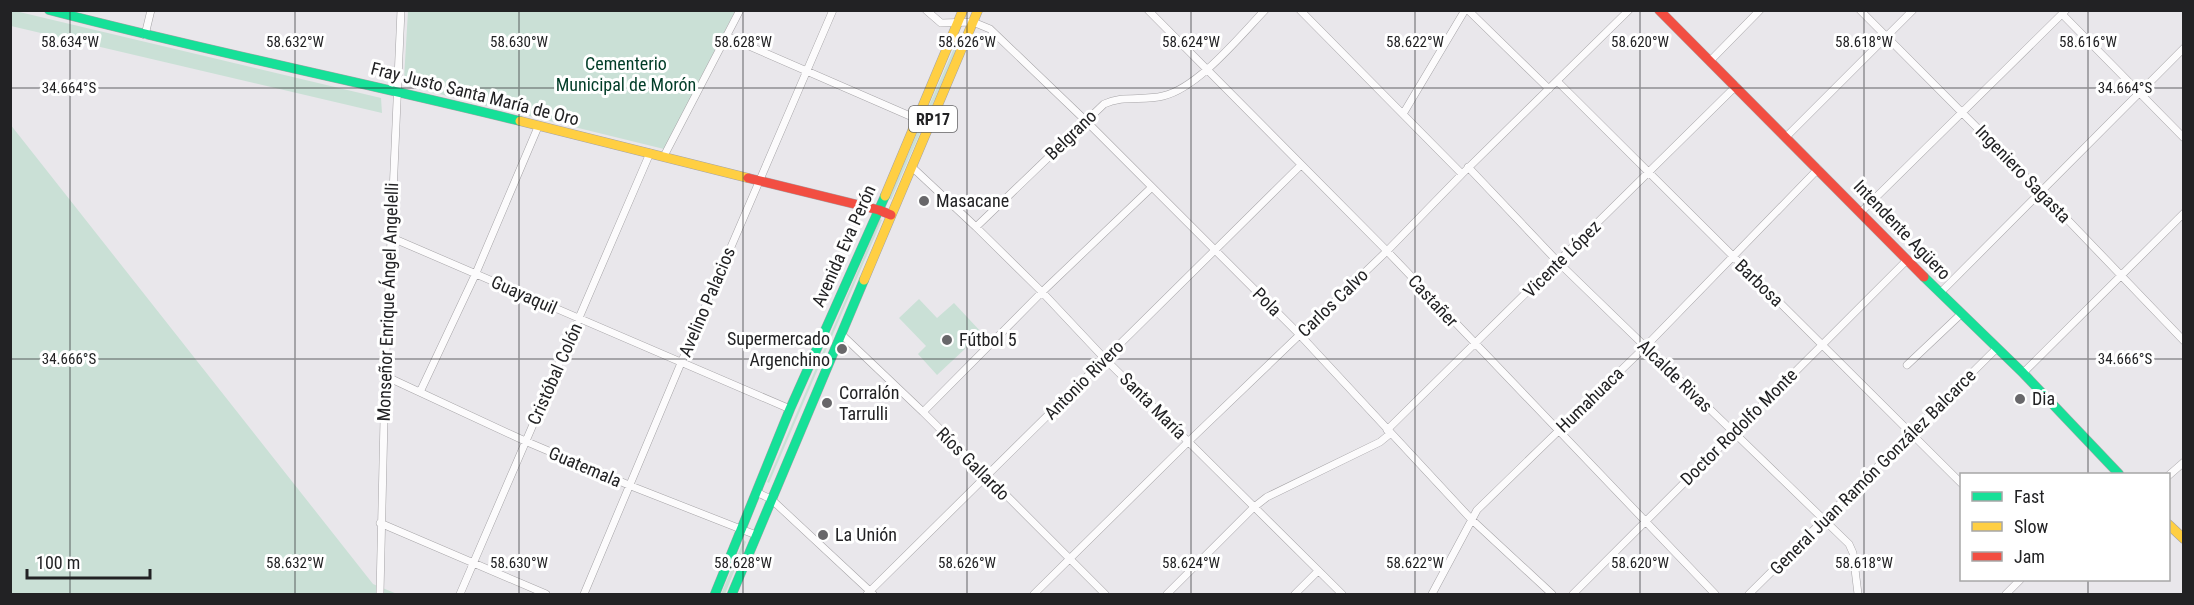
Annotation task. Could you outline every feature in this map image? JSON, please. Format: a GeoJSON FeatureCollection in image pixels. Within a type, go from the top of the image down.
{"type":"FeatureCollection","features":[{"type":"Feature","properties":{"kind":"street","name":"Fray Justo Santa María de Oro"},"geometry":{"type":"LineString","coordinates":[[49,10],[145,35],[398,91],[760,180],[891,215]]}},
{"type":"Feature","properties":{"kind":"street"},"geometry":{"type":"LineString","coordinates":[[145,35],[151,10]]}},
{"type":"Feature","properties":{"kind":"street","name":"Monseñor Enrique Ángel Angelelli"},"geometry":{"type":"LineString","coordinates":[[380,593],[380,523],[390,237],[401,10]]}},
{"type":"Feature","properties":{"kind":"street"},"geometry":{"type":"LineString","coordinates":[[664,156],[740,10]]}},
{"type":"Feature","properties":{"kind":"street","name":"Avelino Palacios"},"geometry":{"type":"LineString","coordinates":[[584,594],[833,10]]}},
{"type":"Feature","properties":{"kind":"street"},"geometry":{"type":"LineString","coordinates":[[926,10],[938,22],[973,22]]}},
{"type":"Feature","properties":{"kind":"street","name":"Avenida Eva Perón"},"geometry":{"type":"LineString","coordinates":[[715,594],[790,409],[879,210],[963,10]]}},
{"type":"Feature","properties":{"kind":"street","name":"Avenida Eva Perón"},"geometry":{"type":"LineString","coordinates":[[732,594],[978,10]]}},
{"type":"Feature","properties":{"kind":"street","name":"Castañer"},"geometry":{"type":"LineString","coordinates":[[1148,10],[1387,251],[1714,594]]}},
{"type":"Feature","properties":{"kind":"street","name":"Belgrano"},"geometry":{"type":"LineString","coordinates":[[976,227],[1104,104],[1112,100],[1161,97],[1172,93],[1207,69],[1265,10]]}},
{"type":"Feature","properties":{"kind":"street"},"geometry":{"type":"LineString","coordinates":[[1300,10],[1462,174]]}},
{"type":"Feature","properties":{"kind":"street"},"geometry":{"type":"LineString","coordinates":[[1403,114],[1467,10],[1549,89]]}},
{"type":"Feature","properties":{"kind":"street","name":"Carlos Calvo"},"geometry":{"type":"LineString","coordinates":[[1034,594],[1387,251],[1468,167],[1629,10]]}},
{"type":"Feature","properties":{"kind":"street","name":"Intendente Agüero"},"geometry":{"type":"LineString","coordinates":[[1659,10],[1861,212],[1906,261],[2023,373],[2118,473]]}},
{"type":"Feature","properties":{"kind":"street"},"geometry":{"type":"LineString","coordinates":[[1711,60],[1760,10]]}},
{"type":"Feature","properties":{"kind":"street","name":"Ingeniero Sagasta"},"geometry":{"type":"LineString","coordinates":[[1860,10],[1963,112],[2184,340]]}},
{"type":"Feature","properties":{"kind":"street"},"geometry":{"type":"LineString","coordinates":[[1786,137],[1914,10]]}},
{"type":"Feature","properties":{"kind":"street"},"geometry":{"type":"LineString","coordinates":[[1861,212],[2064,12],[2184,138]]}},
{"type":"Feature","properties":{"kind":"street","name":"Pola"},"geometry":{"type":"LineString","coordinates":[[973,22],[990,29],[1085,120],[1300,335],[1471,519],[1552,594]]}},
{"type":"Feature","properties":{"kind":"street"},"geometry":{"type":"LineString","coordinates":[[726,36],[917,119]]}},
{"type":"Feature","properties":{"kind":"street"},"geometry":{"type":"LineString","coordinates":[[1940,293],[2184,48]]}},
{"type":"Feature","properties":{"kind":"street","name":"Barbosa"},"geometry":{"type":"LineString","coordinates":[[1557,81],[1960,482]]}},
{"type":"Feature","properties":{"kind":"street","name":"Vicente López"},"geometry":{"type":"LineString","coordinates":[[1167,594],[1253,508],[1267,497],[1380,442],[1474,344],[1559,263],[1736,86]]}},
{"type":"Feature","properties":{"kind":"street"},"geometry":{"type":"LineString","coordinates":[[420,392],[476,273],[538,127]]}},
{"type":"Feature","properties":{"kind":"street","name":"Cristóbal Colón"},"geometry":{"type":"LineString","coordinates":[[460,594],[651,153]]}},
{"type":"Feature","properties":{"kind":"street","name":"Antonio Rivero"},"geometry":{"type":"LineString","coordinates":[[870,594],[1300,165]]}},
{"type":"Feature","properties":{"kind":"street","name":"Alcalde Rivas"},"geometry":{"type":"LineString","coordinates":[[1468,167],[1559,263],[1852,548],[1858,594]]}},
{"type":"Feature","properties":{"kind":"street","name":"Santa María"},"geometry":{"type":"LineString","coordinates":[[913,168],[1042,292],[1253,508],[1342,594]]}},
{"type":"Feature","properties":{"kind":"street","name":"Humahuaca"},"geometry":{"type":"LineString","coordinates":[[1432,594],[1477,510],[1645,346],[1818,169]]}},
{"type":"Feature","properties":{"kind":"street"},"geometry":{"type":"LineString","coordinates":[[923,412],[1042,292],[1152,187]]}},
{"type":"Feature","properties":{"kind":"street"},"geometry":{"type":"LineString","coordinates":[[2023,373],[2184,213]]}},
{"type":"Feature","properties":{"kind":"street","name":"Guayaquil"},"geometry":{"type":"LineString","coordinates":[[390,237],[790,409]]}},
{"type":"Feature","properties":{"kind":"street","name":"Doctor Rodolfo Monte"},"geometry":{"type":"LineString","coordinates":[[1573,594],[1906,261]]}},
{"type":"Feature","properties":{"kind":"street"},"geometry":{"type":"LineString","coordinates":[[1907,365],[1961,314]]}},
{"type":"Feature","properties":{"kind":"street","name":"Ríos Gallardo"},"geometry":{"type":"LineString","coordinates":[[841,334],[923,412],[1105,594]]}},
{"type":"Feature","properties":{"kind":"street","name":"General Juan Ramón González Balcarce"},"geometry":{"type":"LineString","coordinates":[[1749,594],[1996,349]]}},
{"type":"Feature","properties":{"kind":"street","name":"Guatemala"},"geometry":{"type":"LineString","coordinates":[[385,376],[525,441],[756,535]]}},
{"type":"Feature","properties":{"kind":"street"},"geometry":{"type":"LineString","coordinates":[[2170,476],[2184,462]]}},
{"type":"Feature","properties":{"kind":"street"},"geometry":{"type":"LineString","coordinates":[[756,492],[771,499],[870,594]]}},
{"type":"Feature","properties":{"kind":"street"},"geometry":{"type":"LineString","coordinates":[[380,523],[546,594]]}},
{"type":"Feature","properties":{"kind":"street"},"geometry":{"type":"LineString","coordinates":[[2170,525],[2184,539]]}},
{"type":"Feature","properties":{"kind":"street"},"geometry":{"type":"LineString","coordinates":[[1295,594],[1318,571]]}},
{"type":"Feature","properties":{"kind":"street"},"geometry":{"type":"LineString","coordinates":[[2006,594],[2018,581]]}},
{"type":"Feature","properties":{"kind":"green space"},"geometry":{"type":"Polygon","coordinates":[[[11,10],[381,98],[382,113],[11,26],[11,10]]]}},
{"type":"Feature","properties":{"kind":"green space","name":"Cementerio Municipal de Morón"},"geometry":{"type":"Polygon","coordinates":[[[408,11],[735,11],[664,149],[411,87],[404,79],[408,11]]]}},
{"type":"Feature","properties":{"kind":"green space"},"geometry":{"type":"Polygon","coordinates":[[[954,48],[956,50],[891,200],[889,198],[954,48]]]}},
{"type":"Feature","properties":{"kind":"green space"},"geometry":{"type":"Polygon","coordinates":[[[10,124],[373,584],[397,594],[11,594],[10,124]]]}},
{"type":"Feature","properties":{"kind":"green space"},"geometry":{"type":"Polygon","coordinates":[[[880,219],[882,220],[769,483],[767,482],[880,219]]]}},
{"type":"Feature","properties":{"kind":"green space","name":"Fútbol 5"},"geometry":{"type":"Polygon","coordinates":[[[919,299],[937,318],[954,303],[982,333],[937,375],[918,354],[926,346],[899,318],[919,299]]]}},
{"type":"Feature","properties":{"kind":"green space"},"geometry":{"type":"Polygon","coordinates":[[[744,540],[746,542],[725,594],[721,594],[744,540]]]}},
{"type":"Feature","properties":{"kind":"traffic: fast"},"geometry":{"type":"LineString","coordinates":[[49,10],[520,121]]}},
{"type":"Feature","properties":{"kind":"traffic: fast"},"geometry":{"type":"LineString","coordinates":[[715,594],[790,409],[885,196]]}},
{"type":"Feature","properties":{"kind":"traffic: fast"},"geometry":{"type":"LineString","coordinates":[[1924,277],[2023,373],[2118,473]]}},
{"type":"Feature","properties":{"kind":"traffic: fast"},"geometry":{"type":"LineString","coordinates":[[732,594],[864,280]]}},
{"type":"Feature","properties":{"kind":"traffic: slow"},"geometry":{"type":"LineString","coordinates":[[885,196],[963,10]]}},
{"type":"Feature","properties":{"kind":"traffic: slow"},"geometry":{"type":"LineString","coordinates":[[864,280],[978,10]]}},
{"type":"Feature","properties":{"kind":"traffic: slow"},"geometry":{"type":"LineString","coordinates":[[520,121],[748,178]]}},
{"type":"Feature","properties":{"kind":"traffic: slow"},"geometry":{"type":"LineString","coordinates":[[2170,526],[2184,539]]}},
{"type":"Feature","properties":{"kind":"traffic: jam"},"geometry":{"type":"LineString","coordinates":[[1659,10],[1924,277]]}},
{"type":"Feature","properties":{"kind":"traffic: jam"},"geometry":{"type":"LineString","coordinates":[[748,178],[879,210],[891,215]]}},
{"type":"Feature","properties":{"kind":"place","name":"Masacane"},"geometry":{"type":"Point","coordinates":[924,201]}},
{"type":"Feature","properties":{"kind":"place","name":"Fútbol 5"},"geometry":{"type":"Point","coordinates":[947,340]}},
{"type":"Feature","properties":{"kind":"place","name":"Supermercado Argenchino"},"geometry":{"type":"Point","coordinates":[842,349]}},
{"type":"Feature","properties":{"kind":"place","name":"Dia"},"geometry":{"type":"Point","coordinates":[2020,399]}},
{"type":"Feature","properties":{"kind":"place","name":"Corralón Tarrulli"},"geometry":{"type":"Point","coordinates":[827,403]}},
{"type":"Feature","properties":{"kind":"place","name":"La Unión"},"geometry":{"type":"Point","coordinates":[823,535]}}]}
